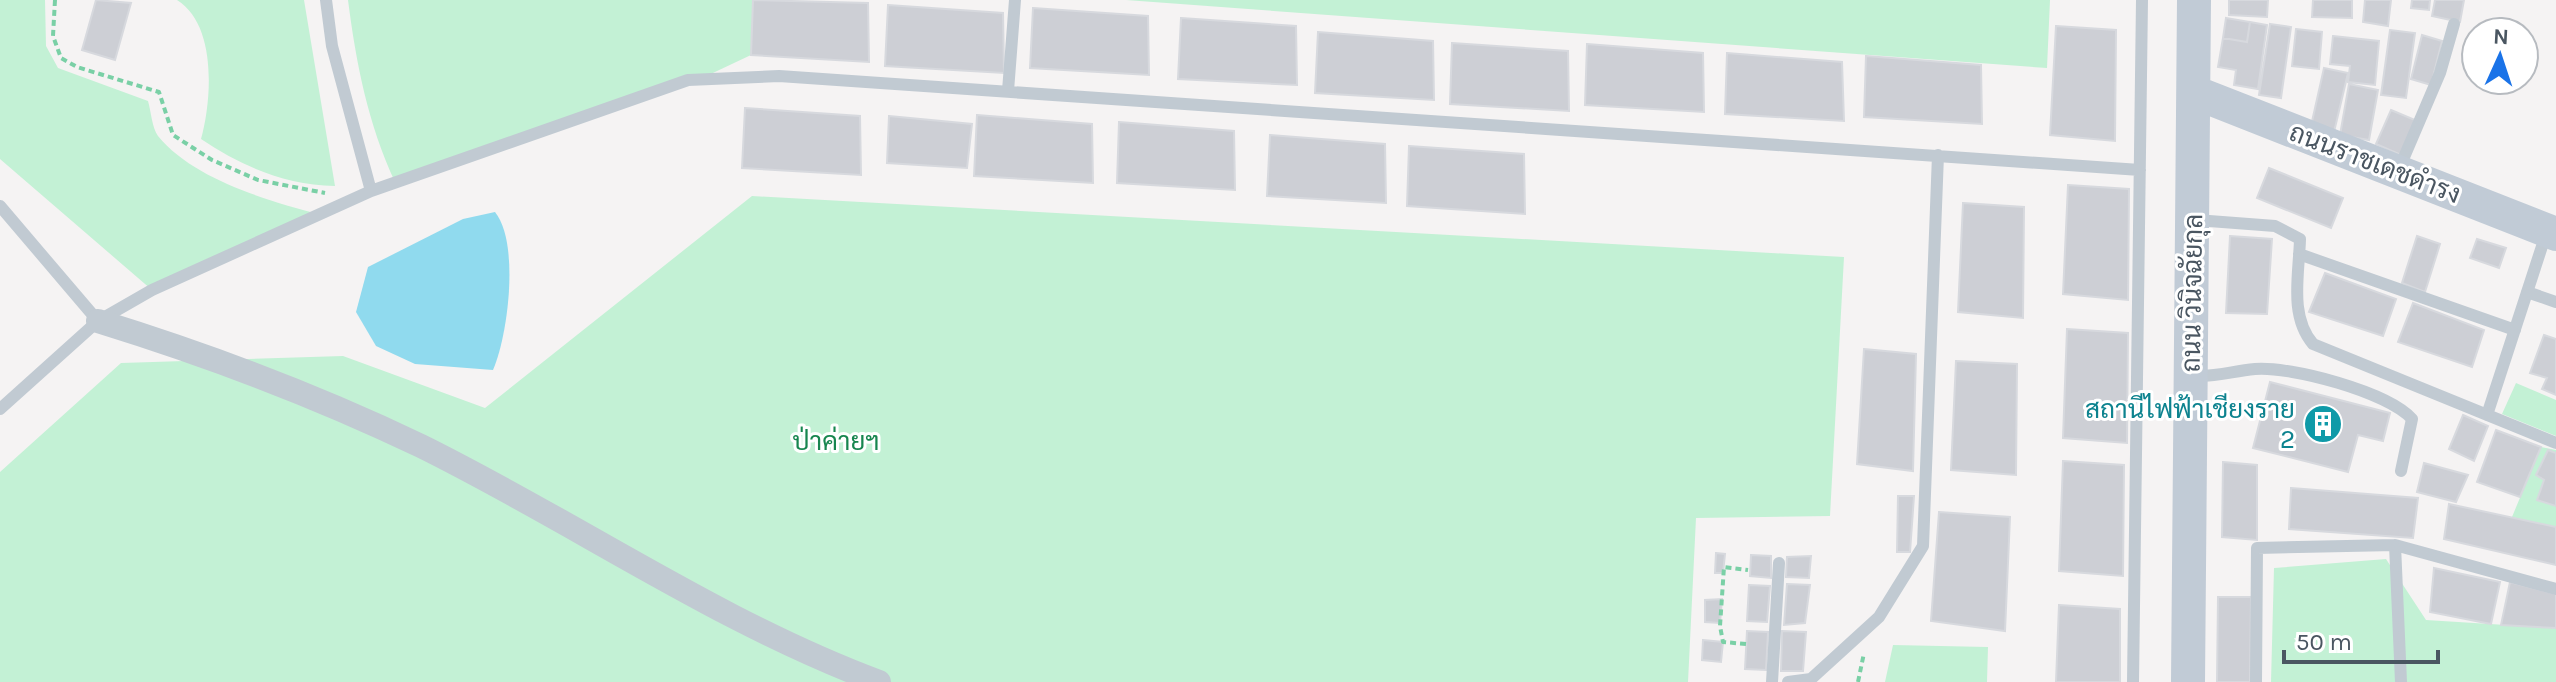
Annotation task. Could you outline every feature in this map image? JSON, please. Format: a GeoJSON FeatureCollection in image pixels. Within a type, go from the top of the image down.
{"type":"FeatureCollection","features":[{"type":"Feature","properties":{"kind":"street","name":"ถนน วินิจฉัยกุล"},"geometry":{"type":"LineString","coordinates":[[2188,682],[2194,0]]}},
{"type":"Feature","properties":{"kind":"street","name":"ถนนราชเดชดำรง"},"geometry":{"type":"LineString","coordinates":[[2194,92],[2552,232]]}},
{"type":"Feature","properties":{"kind":"street"},"geometry":{"type":"LineString","coordinates":[[98,321],[211,358],[420,446],[803,654],[879,682]]}},
{"type":"Feature","properties":{"kind":"lane"},"geometry":{"type":"LineString","coordinates":[[326,0],[332,46],[371,191]]}},
{"type":"Feature","properties":{"kind":"lane"},"geometry":{"type":"LineString","coordinates":[[1008,91],[1015,0]]}},
{"type":"Feature","properties":{"kind":"lane"},"geometry":{"type":"LineString","coordinates":[[2133,682],[2142,0]]}},
{"type":"Feature","properties":{"kind":"lane"},"geometry":{"type":"LineString","coordinates":[[2397,172],[2440,73],[2454,24]]}},
{"type":"Feature","properties":{"kind":"lane"},"geometry":{"type":"LineString","coordinates":[[0,409],[98,321],[152,290],[371,191],[688,80],[779,76],[2140,170]]}},
{"type":"Feature","properties":{"kind":"lane"},"geometry":{"type":"LineString","coordinates":[[1788,682],[1811,679],[1879,617],[1923,546],[1938,155]]}},
{"type":"Feature","properties":{"kind":"lane"},"geometry":{"type":"LineString","coordinates":[[0,206],[98,321]]}},
{"type":"Feature","properties":{"kind":"lane"},"geometry":{"type":"LineString","coordinates":[[2192,219],[2275,226],[2300,239],[2297,304],[2301,330],[2313,344],[2556,443]]}},
{"type":"Feature","properties":{"kind":"lane"},"geometry":{"type":"LineString","coordinates":[[2487,415],[2527,292],[2552,232]]}},
{"type":"Feature","properties":{"kind":"lane"},"geometry":{"type":"LineString","coordinates":[[2299,254],[2515,330]]}},
{"type":"Feature","properties":{"kind":"lane"},"geometry":{"type":"LineString","coordinates":[[2527,292],[2556,302]]}},
{"type":"Feature","properties":{"kind":"lane"},"geometry":{"type":"LineString","coordinates":[[2191,376],[2222,377],[2255,369],[2293,372],[2368,393],[2402,408],[2412,419],[2401,471]]}},
{"type":"Feature","properties":{"kind":"lane"},"geometry":{"type":"LineString","coordinates":[[2256,682],[2257,548],[2395,545],[2556,589]]}},
{"type":"Feature","properties":{"kind":"lane"},"geometry":{"type":"LineString","coordinates":[[2395,545],[2401,682]]}},
{"type":"Feature","properties":{"kind":"lane"},"geometry":{"type":"LineString","coordinates":[[1772,682],[1779,563]]}},
{"type":"Feature","properties":{"kind":"path"},"geometry":{"type":"LineString","coordinates":[[55,0],[53,36],[61,58],[77,67],[159,92],[173,135],[212,160],[258,180],[303,191],[333,194],[371,191]]}},
{"type":"Feature","properties":{"kind":"path"},"geometry":{"type":"LineString","coordinates":[[1746,644],[1723,642],[1720,626],[1724,567],[1748,570]]}},
{"type":"Feature","properties":{"kind":"green space"},"geometry":{"type":"Polygon","coordinates":[[[0,0],[45,0],[46,46],[58,68],[148,101],[158,136],[191,164],[255,195],[319,214],[152,290],[0,159],[0,0]]]}},
{"type":"Feature","properties":{"kind":"green space"},"geometry":{"type":"Polygon","coordinates":[[[177,0],[304,0],[335,186],[299,182],[265,173],[201,139],[209,84],[205,44],[190,12],[177,0]]]}},
{"type":"Feature","properties":{"kind":"green space"},"geometry":{"type":"Polygon","coordinates":[[[348,0],[753,0],[751,55],[698,80],[395,182],[377,138],[364,93],[348,0]]]}},
{"type":"Feature","properties":{"kind":"green space"},"geometry":{"type":"Polygon","coordinates":[[[1126,0],[2050,0],[2047,68],[1126,0]]]}},
{"type":"Feature","properties":{"kind":"green space","name":"ป่าค่ายฯ"},"geometry":{"type":"Polygon","coordinates":[[[752,196],[1844,257],[1830,516],[1696,518],[1688,682],[0,682],[0,472],[121,363],[343,356],[485,408],[752,196]]]}},
{"type":"Feature","properties":{"kind":"green space"},"geometry":{"type":"Polygon","coordinates":[[[2516,383],[2556,400],[2556,436],[2502,414],[2516,383]]]}},
{"type":"Feature","properties":{"kind":"green space"},"geometry":{"type":"Polygon","coordinates":[[[2541,447],[2556,450],[2556,527],[2512,517],[2541,447]]]}},
{"type":"Feature","properties":{"kind":"green space"},"geometry":{"type":"Polygon","coordinates":[[[2386,559],[2426,620],[2556,628],[2556,682],[2271,682],[2274,568],[2386,559]]]}},
{"type":"Feature","properties":{"kind":"green space"},"geometry":{"type":"Polygon","coordinates":[[[1893,645],[1988,647],[1987,682],[1885,682],[1893,645]]]}},
{"type":"Feature","properties":{"kind":"water"},"geometry":{"type":"Polygon","coordinates":[[[495,212],[503,226],[507,245],[509,290],[503,335],[493,370],[415,364],[376,346],[356,312],[368,267],[463,219],[495,212]]]}},
{"type":"Feature","properties":{"kind":"building"},"geometry":{"type":"Polygon","coordinates":[[[96,0],[131,3],[115,60],[82,50],[96,0]]]}},
{"type":"Feature","properties":{"kind":"building"},"geometry":{"type":"Polygon","coordinates":[[[753,0],[868,3],[869,62],[751,55],[753,0]]]}},
{"type":"Feature","properties":{"kind":"building"},"geometry":{"type":"Polygon","coordinates":[[[2229,0],[2268,0],[2267,17],[2229,15],[2229,0]]]}},
{"type":"Feature","properties":{"kind":"building"},"geometry":{"type":"Polygon","coordinates":[[[2313,0],[2352,0],[2352,18],[2312,17],[2313,0]]]}},
{"type":"Feature","properties":{"kind":"building"},"geometry":{"type":"Polygon","coordinates":[[[2365,0],[2391,0],[2388,26],[2363,22],[2365,0]]]}},
{"type":"Feature","properties":{"kind":"building"},"geometry":{"type":"Polygon","coordinates":[[[2412,0],[2430,0],[2429,10],[2411,8],[2412,0]]]}},
{"type":"Feature","properties":{"kind":"building"},"geometry":{"type":"Polygon","coordinates":[[[2435,0],[2464,0],[2460,22],[2432,16],[2435,0]]]}},
{"type":"Feature","properties":{"kind":"building"},"geometry":{"type":"Polygon","coordinates":[[[888,5],[1003,13],[1004,73],[885,66],[888,5]]]}},
{"type":"Feature","properties":{"kind":"building"},"geometry":{"type":"Polygon","coordinates":[[[1033,8],[1148,16],[1149,75],[1030,68],[1033,8]]]}},
{"type":"Feature","properties":{"kind":"building"},"geometry":{"type":"Polygon","coordinates":[[[1181,18],[1296,26],[1297,85],[1178,79],[1181,18]]]}},
{"type":"Feature","properties":{"kind":"building"},"geometry":{"type":"Polygon","coordinates":[[[2226,18],[2250,22],[2247,42],[2223,38],[2226,18]]]}},
{"type":"Feature","properties":{"kind":"building"},"geometry":{"type":"Polygon","coordinates":[[[2250,22],[2267,25],[2258,89],[2234,85],[2236,70],[2218,67],[2223,38],[2247,42],[2250,22]]]}},
{"type":"Feature","properties":{"kind":"building"},"geometry":{"type":"Polygon","coordinates":[[[2270,24],[2291,27],[2281,98],[2259,95],[2270,24]]]}},
{"type":"Feature","properties":{"kind":"building"},"geometry":{"type":"Polygon","coordinates":[[[2056,26],[2116,30],[2115,141],[2050,135],[2056,26]]]}},
{"type":"Feature","properties":{"kind":"building"},"geometry":{"type":"Polygon","coordinates":[[[2296,29],[2322,32],[2319,69],[2292,66],[2296,29]]]}},
{"type":"Feature","properties":{"kind":"building"},"geometry":{"type":"Polygon","coordinates":[[[2390,30],[2415,33],[2406,98],[2381,95],[2390,30]]]}},
{"type":"Feature","properties":{"kind":"building"},"geometry":{"type":"Polygon","coordinates":[[[1318,32],[1433,41],[1434,100],[1315,93],[1318,32]]]}},
{"type":"Feature","properties":{"kind":"building"},"geometry":{"type":"Polygon","coordinates":[[[2422,35],[2442,41],[2431,85],[2411,79],[2422,35]]]}},
{"type":"Feature","properties":{"kind":"building"},"geometry":{"type":"Polygon","coordinates":[[[2333,36],[2379,41],[2375,85],[2348,82],[2350,66],[2330,64],[2333,36]]]}},
{"type":"Feature","properties":{"kind":"building"},"geometry":{"type":"Polygon","coordinates":[[[1452,43],[1568,51],[1569,111],[1450,104],[1452,43]]]}},
{"type":"Feature","properties":{"kind":"building"},"geometry":{"type":"Polygon","coordinates":[[[1587,44],[1703,53],[1704,112],[1585,105],[1587,44]]]}},
{"type":"Feature","properties":{"kind":"building"},"geometry":{"type":"Polygon","coordinates":[[[1727,53],[1842,62],[1844,121],[1725,114],[1727,53]]]}},
{"type":"Feature","properties":{"kind":"building"},"geometry":{"type":"Polygon","coordinates":[[[1866,56],[1981,65],[1982,124],[1864,117],[1866,56]]]}},
{"type":"Feature","properties":{"kind":"building"},"geometry":{"type":"Polygon","coordinates":[[[2324,68],[2348,73],[2334,132],[2311,126],[2324,68]]]}},
{"type":"Feature","properties":{"kind":"building"},"geometry":{"type":"Polygon","coordinates":[[[2349,84],[2378,90],[2369,140],[2340,135],[2349,84]]]}},
{"type":"Feature","properties":{"kind":"building"},"geometry":{"type":"Polygon","coordinates":[[[745,108],[860,116],[861,175],[742,168],[745,108]]]}},
{"type":"Feature","properties":{"kind":"building"},"geometry":{"type":"Polygon","coordinates":[[[2391,110],[2415,120],[2401,155],[2376,144],[2391,110]]]}},
{"type":"Feature","properties":{"kind":"building"},"geometry":{"type":"Polygon","coordinates":[[[977,115],[1092,124],[1093,183],[974,176],[977,115]]]}},
{"type":"Feature","properties":{"kind":"building"},"geometry":{"type":"Polygon","coordinates":[[[889,116],[972,124],[967,168],[887,163],[889,116]]]}},
{"type":"Feature","properties":{"kind":"building"},"geometry":{"type":"Polygon","coordinates":[[[1119,122],[1234,131],[1235,190],[1117,183],[1119,122]]]}},
{"type":"Feature","properties":{"kind":"building"},"geometry":{"type":"Polygon","coordinates":[[[1270,135],[1385,144],[1386,203],[1267,196],[1270,135]]]}},
{"type":"Feature","properties":{"kind":"building"},"geometry":{"type":"Polygon","coordinates":[[[1409,146],[1524,154],[1525,214],[1407,206],[1409,146]]]}},
{"type":"Feature","properties":{"kind":"building"},"geometry":{"type":"Polygon","coordinates":[[[2269,168],[2343,198],[2331,228],[2257,198],[2269,168]]]}},
{"type":"Feature","properties":{"kind":"building"},"geometry":{"type":"Polygon","coordinates":[[[2068,185],[2129,189],[2128,300],[2063,294],[2068,185]]]}},
{"type":"Feature","properties":{"kind":"building"},"geometry":{"type":"Polygon","coordinates":[[[1963,203],[2024,207],[2023,318],[1958,312],[1963,203]]]}},
{"type":"Feature","properties":{"kind":"building"},"geometry":{"type":"Polygon","coordinates":[[[2230,236],[2272,239],[2267,314],[2226,313],[2230,236]]]}},
{"type":"Feature","properties":{"kind":"building"},"geometry":{"type":"Polygon","coordinates":[[[2417,236],[2440,244],[2425,292],[2402,283],[2417,236]]]}},
{"type":"Feature","properties":{"kind":"building"},"geometry":{"type":"Polygon","coordinates":[[[2477,239],[2506,248],[2499,268],[2470,258],[2477,239]]]}},
{"type":"Feature","properties":{"kind":"building"},"geometry":{"type":"Polygon","coordinates":[[[2325,273],[2396,299],[2383,336],[2309,312],[2325,273]]]}},
{"type":"Feature","properties":{"kind":"building"},"geometry":{"type":"Polygon","coordinates":[[[2413,303],[2484,330],[2472,367],[2398,342],[2413,303]]]}},
{"type":"Feature","properties":{"kind":"building"},"geometry":{"type":"Polygon","coordinates":[[[2067,329],[2128,333],[2127,443],[2063,438],[2067,329]]]}},
{"type":"Feature","properties":{"kind":"building"},"geometry":{"type":"Polygon","coordinates":[[[2544,335],[2556,339],[2556,395],[2542,389],[2547,378],[2530,373],[2544,335]]]}},
{"type":"Feature","properties":{"kind":"building"},"geometry":{"type":"Polygon","coordinates":[[[1864,349],[1916,354],[1913,471],[1857,464],[1864,349]]]}},
{"type":"Feature","properties":{"kind":"building"},"geometry":{"type":"Polygon","coordinates":[[[1956,361],[2017,364],[2016,475],[1951,470],[1956,361]]]}},
{"type":"Feature","properties":{"kind":"building","name":"สถานีไฟฟ้าเชียงราย 2"},"geometry":{"type":"Polygon","coordinates":[[[2270,382],[2390,413],[2383,441],[2358,435],[2348,472],[2253,448],[2270,382]]]}},
{"type":"Feature","properties":{"kind":"building"},"geometry":{"type":"Polygon","coordinates":[[[2463,415],[2488,426],[2474,461],[2449,449],[2463,415]]]}},
{"type":"Feature","properties":{"kind":"building"},"geometry":{"type":"Polygon","coordinates":[[[2496,430],[2541,447],[2520,497],[2477,482],[2496,430]]]}},
{"type":"Feature","properties":{"kind":"building"},"geometry":{"type":"Polygon","coordinates":[[[2548,450],[2556,453],[2556,506],[2537,500],[2544,480],[2536,475],[2548,450]]]}},
{"type":"Feature","properties":{"kind":"building"},"geometry":{"type":"Polygon","coordinates":[[[2063,461],[2124,465],[2123,576],[2059,571],[2063,461]]]}},
{"type":"Feature","properties":{"kind":"building"},"geometry":{"type":"Polygon","coordinates":[[[2223,462],[2257,465],[2257,540],[2222,537],[2223,462]]]}},
{"type":"Feature","properties":{"kind":"building"},"geometry":{"type":"Polygon","coordinates":[[[2424,463],[2468,475],[2456,502],[2417,492],[2424,463]]]}},
{"type":"Feature","properties":{"kind":"building"},"geometry":{"type":"Polygon","coordinates":[[[2291,488],[2418,498],[2413,538],[2289,529],[2291,488]]]}},
{"type":"Feature","properties":{"kind":"building"},"geometry":{"type":"Polygon","coordinates":[[[1898,496],[1914,496],[1910,552],[1897,552],[1898,496]]]}},
{"type":"Feature","properties":{"kind":"building"},"geometry":{"type":"Polygon","coordinates":[[[2449,504],[2556,527],[2556,565],[2444,539],[2449,504]]]}},
{"type":"Feature","properties":{"kind":"building"},"geometry":{"type":"Polygon","coordinates":[[[1939,512],[2010,517],[2005,631],[1931,621],[1939,512]]]}},
{"type":"Feature","properties":{"kind":"building"},"geometry":{"type":"Polygon","coordinates":[[[1716,553],[1725,554],[1723,573],[1715,573],[1716,553]]]}},
{"type":"Feature","properties":{"kind":"building"},"geometry":{"type":"Polygon","coordinates":[[[1751,555],[1771,556],[1771,578],[1750,576],[1751,555]]]}},
{"type":"Feature","properties":{"kind":"building"},"geometry":{"type":"Polygon","coordinates":[[[1811,556],[1809,578],[1786,577],[1787,557],[1811,556]]]}},
{"type":"Feature","properties":{"kind":"building"},"geometry":{"type":"Polygon","coordinates":[[[2434,568],[2500,582],[2491,624],[2430,612],[2434,568]]]}},
{"type":"Feature","properties":{"kind":"building"},"geometry":{"type":"Polygon","coordinates":[[[2510,582],[2556,594],[2556,628],[2501,625],[2510,582]]]}},
{"type":"Feature","properties":{"kind":"building"},"geometry":{"type":"Polygon","coordinates":[[[1787,584],[1810,585],[1805,623],[1784,625],[1787,584]]]}},
{"type":"Feature","properties":{"kind":"building"},"geometry":{"type":"Polygon","coordinates":[[[1749,585],[1770,586],[1767,622],[1747,621],[1749,585]]]}},
{"type":"Feature","properties":{"kind":"building"},"geometry":{"type":"Polygon","coordinates":[[[2218,597],[2251,597],[2250,682],[2217,682],[2218,597]]]}},
{"type":"Feature","properties":{"kind":"building"},"geometry":{"type":"Polygon","coordinates":[[[1722,599],[1720,623],[1705,622],[1705,600],[1722,599]]]}},
{"type":"Feature","properties":{"kind":"building"},"geometry":{"type":"Polygon","coordinates":[[[2059,605],[2120,609],[2120,682],[2056,682],[2059,605]]]}},
{"type":"Feature","properties":{"kind":"building"},"geometry":{"type":"Polygon","coordinates":[[[1747,631],[1768,632],[1766,670],[1745,669],[1747,631]]]}},
{"type":"Feature","properties":{"kind":"building"},"geometry":{"type":"Polygon","coordinates":[[[1782,631],[1806,632],[1803,671],[1781,671],[1782,631]]]}},
{"type":"Feature","properties":{"kind":"building"},"geometry":{"type":"Polygon","coordinates":[[[1703,640],[1723,642],[1721,662],[1702,660],[1703,640]]]}},
{"type":"Feature","properties":{"kind":"place","name":"สถานีไฟฟ้าเชียงราย 2"},"geometry":{"type":"Point","coordinates":[2323,424]}}]}
